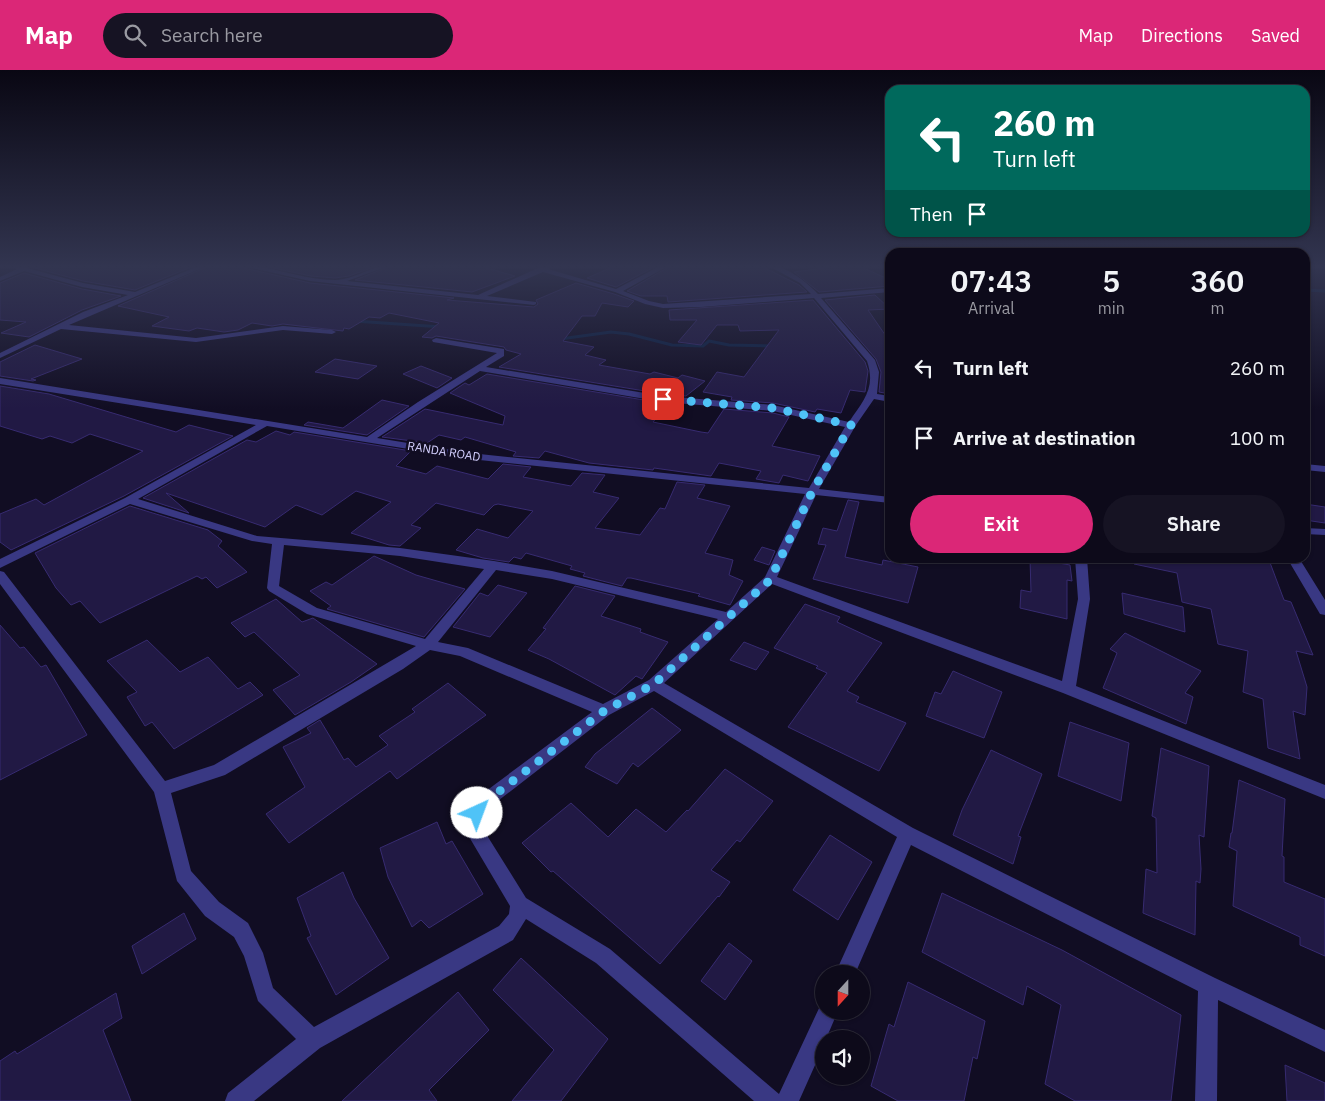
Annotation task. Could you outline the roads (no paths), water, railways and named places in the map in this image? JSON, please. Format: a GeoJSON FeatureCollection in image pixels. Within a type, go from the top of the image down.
{"type":"FeatureCollection","features":[{"type":"Feature","properties":{"kind":"street"},"geometry":{"type":"LineString","coordinates":[[0,356],[88,313]]}},
{"type":"Feature","properties":{"kind":"street"},"geometry":{"type":"LineString","coordinates":[[771,1101],[603,956],[519,904],[474,830],[477,813],[488,800],[604,711],[654,684],[770,580],[812,492],[851,425],[872,396],[875,372],[871,360],[830,313]]}},
{"type":"Feature","properties":{"kind":"street"},"geometry":{"type":"LineString","coordinates":[[62,327],[196,340],[283,328],[332,332]]}},
{"type":"Feature","properties":{"kind":"street"},"geometry":{"type":"LineString","coordinates":[[370,439],[501,354],[501,351],[436,340]]}},
{"type":"Feature","properties":{"kind":"street"},"geometry":{"type":"LineString","coordinates":[[479,368],[663,399],[773,408],[851,425]]}},
{"type":"Feature","properties":{"kind":"street","name":"RANDA ROAD"},"geometry":{"type":"LineString","coordinates":[[0,382],[470,456],[885,499]]}},
{"type":"Feature","properties":{"kind":"street"},"geometry":{"type":"LineString","coordinates":[[872,396],[885,398]]}},
{"type":"Feature","properties":{"kind":"street"},"geometry":{"type":"LineString","coordinates":[[0,564],[129,500],[266,423]]}},
{"type":"Feature","properties":{"kind":"street"},"geometry":{"type":"LineString","coordinates":[[1310,468],[1325,470]]}},
{"type":"Feature","properties":{"kind":"street"},"geometry":{"type":"LineString","coordinates":[[129,500],[256,539],[400,552],[494,565],[552,575],[730,617]]}},
{"type":"Feature","properties":{"kind":"street"},"geometry":{"type":"LineString","coordinates":[[1310,531],[1325,532]]}},
{"type":"Feature","properties":{"kind":"street"},"geometry":{"type":"LineString","coordinates":[[278,542],[273,588],[312,611],[428,645],[463,652],[604,711]]}},
{"type":"Feature","properties":{"kind":"street"},"geometry":{"type":"LineString","coordinates":[[1068,689],[1084,599],[1081,563]]}},
{"type":"Feature","properties":{"kind":"street"},"geometry":{"type":"LineString","coordinates":[[1296,563],[1325,611]]}},
{"type":"Feature","properties":{"kind":"street"},"geometry":{"type":"LineString","coordinates":[[162,789],[219,770],[398,665],[428,645],[494,565]]}},
{"type":"Feature","properties":{"kind":"street"},"geometry":{"type":"LineString","coordinates":[[0,575],[162,789],[183,875],[212,909],[242,930],[253,953],[265,994],[312,1040]]}},
{"type":"Feature","properties":{"kind":"street"},"geometry":{"type":"LineString","coordinates":[[770,580],[1068,689],[1325,792]]}},
{"type":"Feature","properties":{"kind":"street"},"geometry":{"type":"LineString","coordinates":[[654,684],[907,834],[1208,985],[1325,1041]]}},
{"type":"Feature","properties":{"kind":"street"},"geometry":{"type":"LineString","coordinates":[[849,965],[907,834]]}},
{"type":"Feature","properties":{"kind":"street"},"geometry":{"type":"LineString","coordinates":[[236,1101],[312,1040],[506,933],[518,917],[519,904]]}},
{"type":"Feature","properties":{"kind":"street"},"geometry":{"type":"LineString","coordinates":[[1206,1101],[1208,985]]}},
{"type":"Feature","properties":{"kind":"street"},"geometry":{"type":"LineString","coordinates":[[788,1101],[824,1020]]}},
{"type":"Feature","properties":{"kind":"waterway"},"geometry":{"type":"LineString","coordinates":[[354,321],[442,327]]}},
{"type":"Feature","properties":{"kind":"waterway"},"geometry":{"type":"LineString","coordinates":[[560,339],[611,332],[629,334],[672,345],[703,346],[709,341],[729,345],[774,346]]}}]}
